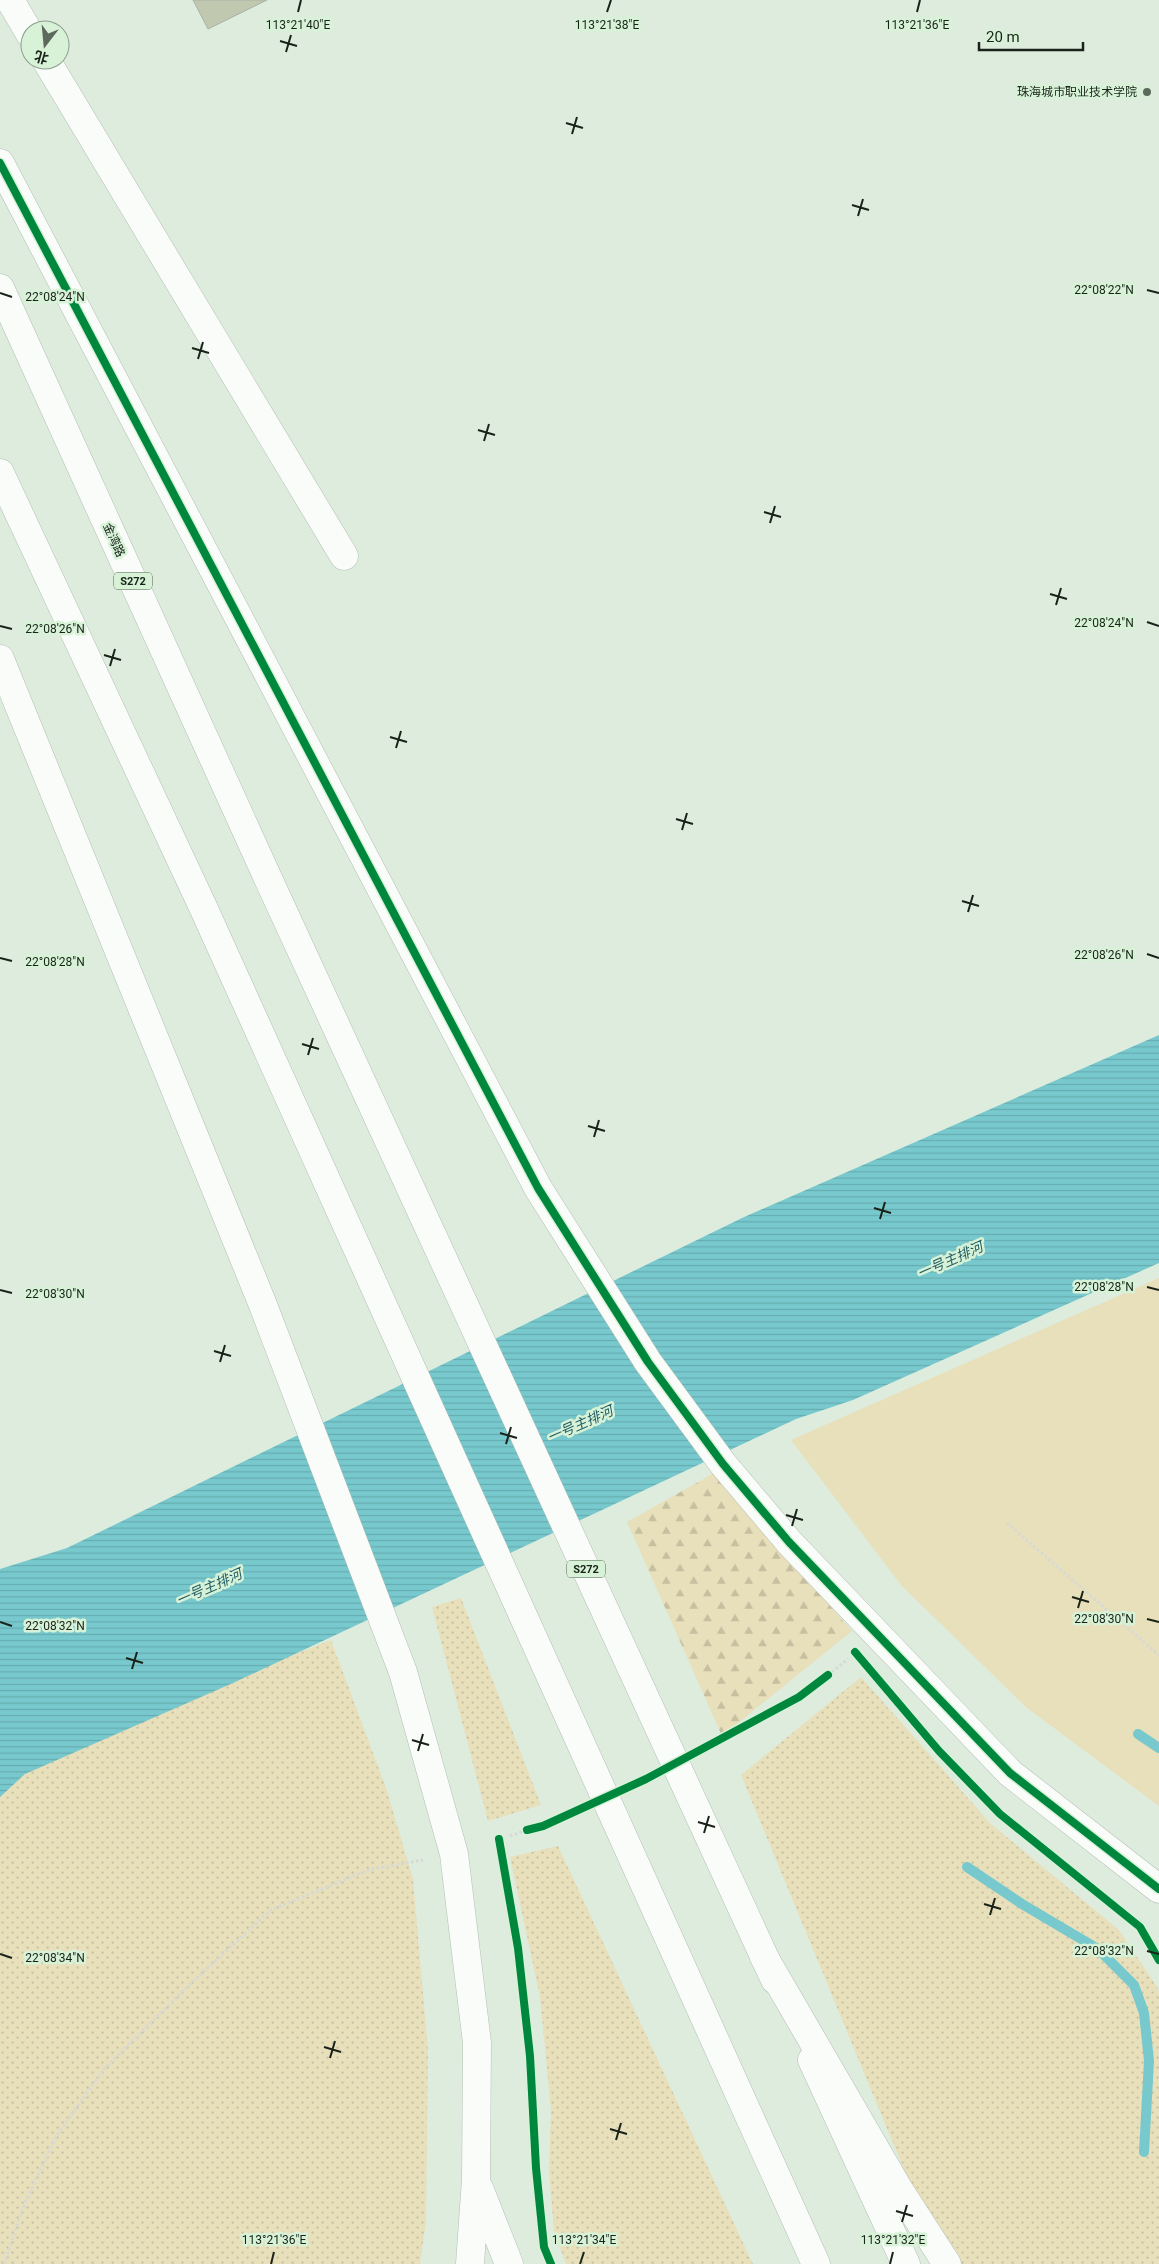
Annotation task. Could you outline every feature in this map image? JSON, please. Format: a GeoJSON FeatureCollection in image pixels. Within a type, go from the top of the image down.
{"type":"FeatureCollection","features":[{"type":"Feature","properties":{"kind":"main road"},"geometry":{"type":"LineString","coordinates":[[10,0],[22,20]]}},
{"type":"Feature","properties":{"kind":"main road"},"geometry":{"type":"LineString","coordinates":[[52,70],[344,556]]}},
{"type":"Feature","properties":{"kind":"main road"},"geometry":{"type":"LineString","coordinates":[[0,163],[538,1188],[648,1362],[723,1464],[789,1542],[1010,1773],[1159,1889]]}},
{"type":"Feature","properties":{"kind":"main road","name":"金湾路"},"geometry":{"type":"LineString","coordinates":[[0,288],[266,874],[764,1957]]}},
{"type":"Feature","properties":{"kind":"main road"},"geometry":{"type":"LineString","coordinates":[[0,473],[202,908],[816,2264]]}},
{"type":"Feature","properties":{"kind":"main road"},"geometry":{"type":"LineString","coordinates":[[0,659],[263,1305],[403,1672],[454,1854],[477,2043],[476,2179],[470,2264]]}},
{"type":"Feature","properties":{"kind":"main road"},"geometry":{"type":"LineString","coordinates":[[764,1957],[898,2188],[947,2264]]}},
{"type":"Feature","properties":{"kind":"main road","name":"S272"},"geometry":{"type":"LineString","coordinates":[[764,1957],[906,2264]]}},
{"type":"Feature","properties":{"kind":"main road"},"geometry":{"type":"LineString","coordinates":[[476,2179],[509,2264]]}},
{"type":"Feature","properties":{"kind":"path"},"geometry":{"type":"LineString","coordinates":[[1007,1523],[1159,1655]]}},
{"type":"Feature","properties":{"kind":"path"},"geometry":{"type":"LineString","coordinates":[[820,1680],[848,1659],[874,1630]]}},
{"type":"Feature","properties":{"kind":"path"},"geometry":{"type":"LineString","coordinates":[[499,1839],[531,1829]]}},
{"type":"Feature","properties":{"kind":"path"},"geometry":{"type":"LineString","coordinates":[[4,2264],[25,2202],[57,2135],[104,2069],[189,1985],[264,1916],[271,1910],[368,1870],[454,1854]]}},
{"type":"Feature","properties":{"kind":"green space"},"geometry":{"type":"Polygon","coordinates":[[[1159,1278],[1159,1806],[1027,1708],[901,1585],[791,1440],[1159,1278]]]}},
{"type":"Feature","properties":{"kind":"green space"},"geometry":{"type":"Polygon","coordinates":[[[714,1473],[852,1631],[722,1736],[627,1522],[714,1473]]]}},
{"type":"Feature","properties":{"kind":"green space"},"geometry":{"type":"Polygon","coordinates":[[[461,1598],[541,1805],[488,1821],[432,1607],[461,1598]]]}},
{"type":"Feature","properties":{"kind":"green space"},"geometry":{"type":"Polygon","coordinates":[[[331,1640],[386,1788],[413,1879],[428,2051],[426,2221],[420,2264],[0,2264],[0,1792],[10,1783],[90,1735],[331,1640]]]}},
{"type":"Feature","properties":{"kind":"green space"},"geometry":{"type":"Polygon","coordinates":[[[861,1677],[991,1824],[1119,1930],[1157,1987],[1159,1992],[1159,2264],[943,2264],[741,1775],[861,1677]]]}},
{"type":"Feature","properties":{"kind":"green space"},"geometry":{"type":"Polygon","coordinates":[[[558,1846],[753,2264],[566,2264],[554,2232],[549,2169],[551,2110],[540,1997],[510,1857],[558,1846]]]}},
{"type":"Feature","properties":{"kind":"water","name":"一号主排河"},"geometry":{"type":"Polygon","coordinates":[[[1159,1035],[1159,1263],[853,1400],[796,1419],[233,1683],[25,1774],[0,1797],[0,1569],[67,1548],[742,1218],[1159,1035]]]}},
{"type":"Feature","properties":{"kind":"building"},"geometry":{"type":"Polygon","coordinates":[[[193,0],[267,0],[208,29],[193,0]]]}},
{"type":"Feature","properties":{"kind":"waterway"},"geometry":{"type":"LineString","coordinates":[[1138,1734],[1159,1748]]}},
{"type":"Feature","properties":{"kind":"waterway"},"geometry":{"type":"LineString","coordinates":[[967,1867],[1022,1904],[1098,1949],[1134,1985],[1144,2013],[1149,2061],[1144,2152]]}},
{"type":"Feature","properties":{"kind":"cycle path"},"geometry":{"type":"LineString","coordinates":[[0,163],[538,1188],[648,1362],[723,1464],[789,1542],[1010,1773],[1159,1889]]}},
{"type":"Feature","properties":{"kind":"cycle path"},"geometry":{"type":"LineString","coordinates":[[855,1652],[939,1751],[1000,1814],[1140,1927],[1159,1960]]}},
{"type":"Feature","properties":{"kind":"cycle path"},"geometry":{"type":"LineString","coordinates":[[527,1830],[543,1826],[646,1779],[799,1697],[828,1675]]}},
{"type":"Feature","properties":{"kind":"cycle path"},"geometry":{"type":"LineString","coordinates":[[499,1839],[518,1948],[530,2056],[536,2168],[544,2247],[551,2264]]}},
{"type":"Feature","properties":{"kind":"place","name":"珠海城市职业技术学院"},"geometry":{"type":"Point","coordinates":[1147,92]}}]}
